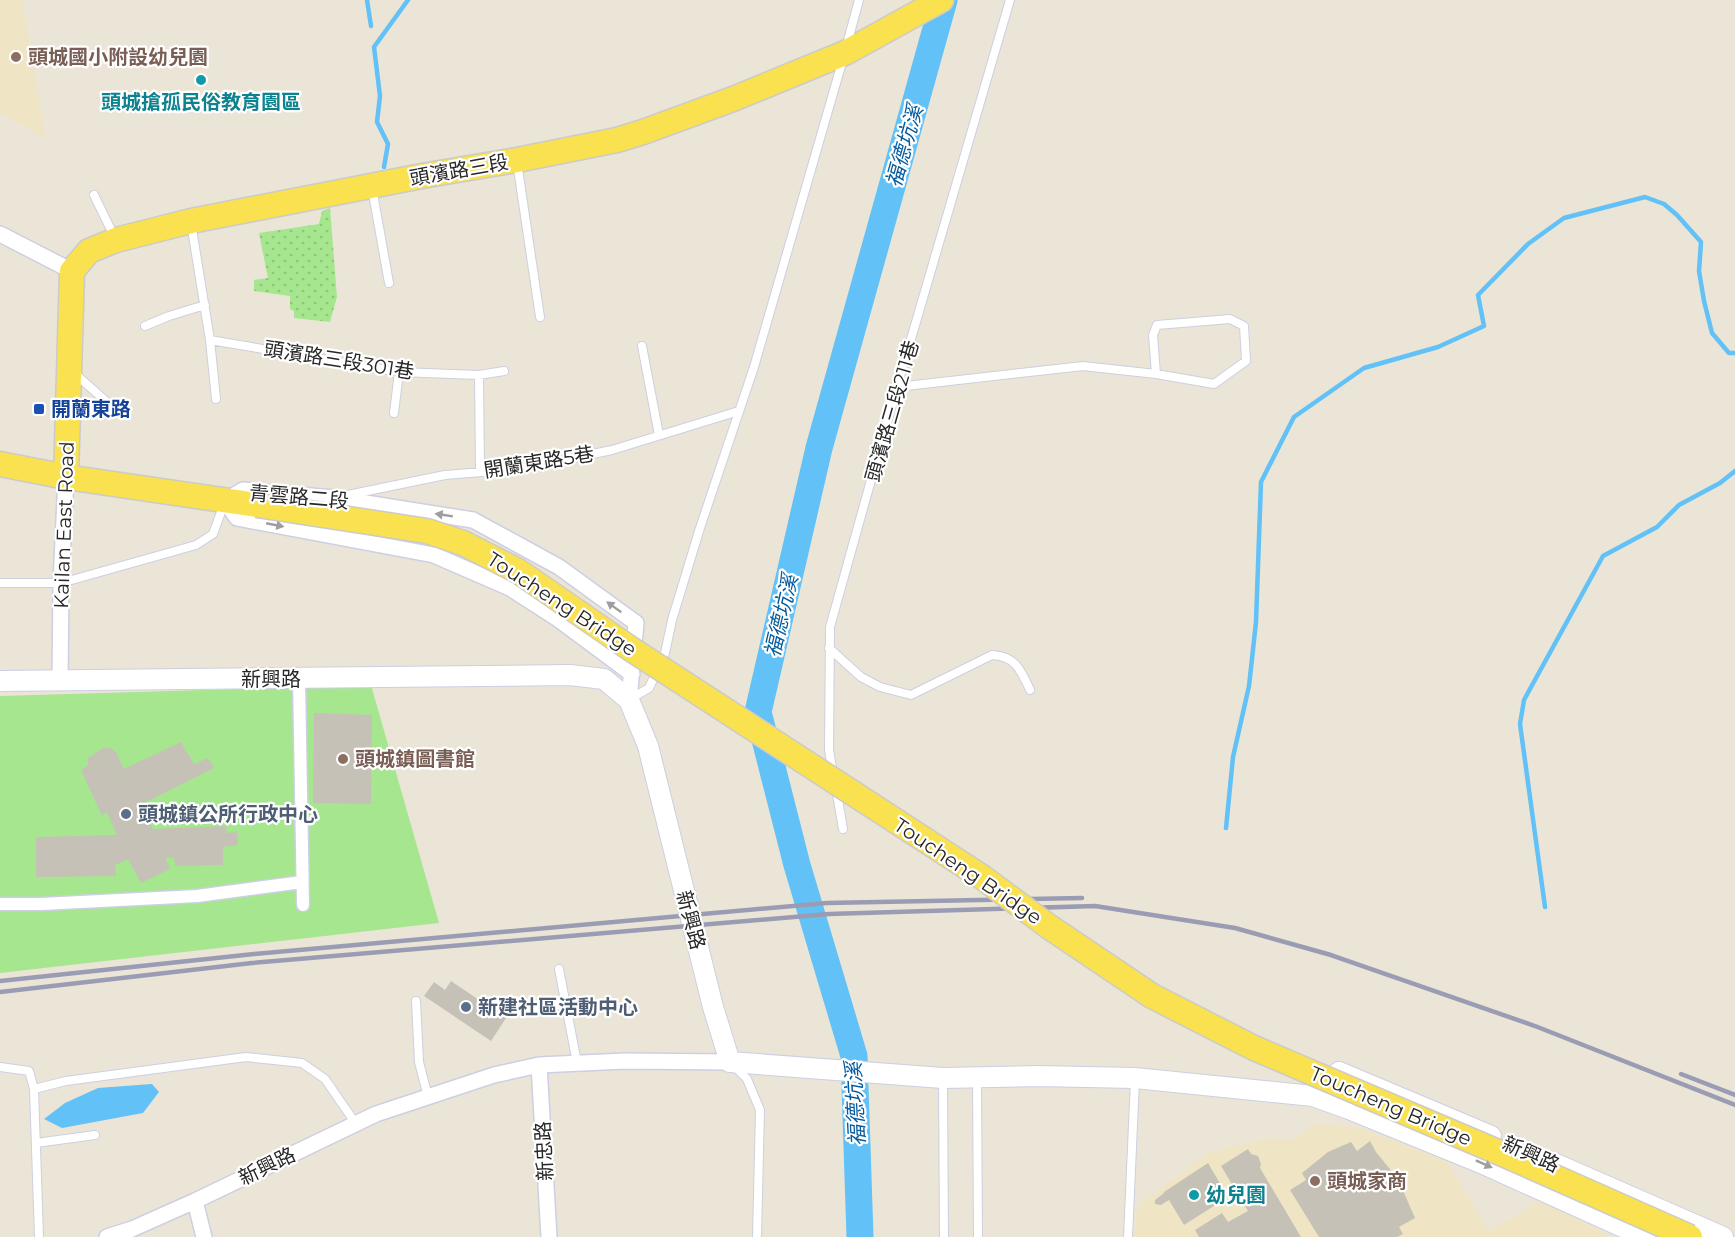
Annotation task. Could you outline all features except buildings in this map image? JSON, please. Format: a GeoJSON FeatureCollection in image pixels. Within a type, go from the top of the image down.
{"type":"FeatureCollection","features":[{"type":"Feature","properties":{"kind":"main road","name":"頭濱路三段"},"geometry":{"type":"LineString","coordinates":[[72,271],[89,251],[116,240],[191,221],[517,160],[617,140],[643,132],[733,99],[845,53],[941,0]]}},
{"type":"Feature","properties":{"kind":"main road","name":"Kailan East Road"},"geometry":{"type":"LineString","coordinates":[[66,477],[72,271]]}},
{"type":"Feature","properties":{"kind":"main road","name":"Toucheng Bridge"},"geometry":{"type":"LineString","coordinates":[[0,464],[66,477],[427,531],[463,543],[518,571],[631,648],[982,877],[1048,926],[1152,996],[1254,1048],[1690,1237]]}},
{"type":"Feature","properties":{"kind":"street"},"geometry":{"type":"LineString","coordinates":[[0,234],[72,271]]}},
{"type":"Feature","properties":{"kind":"street","name":"Kailan East Road"},"geometry":{"type":"LineString","coordinates":[[60,681],[61,583],[66,477]]}},
{"type":"Feature","properties":{"kind":"street","name":"青雲路二段"},"geometry":{"type":"LineString","coordinates":[[629,700],[632,674],[636,623],[559,567],[473,520],[334,498],[243,490],[225,501],[237,518],[434,555],[510,588],[558,619],[632,674]]}},
{"type":"Feature","properties":{"kind":"street","name":"新興路"},"geometry":{"type":"LineString","coordinates":[[0,681],[570,675],[604,679],[629,700],[648,746],[713,1007],[730,1062]]}},
{"type":"Feature","properties":{"kind":"street"},"geometry":{"type":"LineString","coordinates":[[299,679],[303,905]]}},
{"type":"Feature","properties":{"kind":"street"},"geometry":{"type":"LineString","coordinates":[[0,904],[197,896],[303,882]]}},
{"type":"Feature","properties":{"kind":"street","name":"新興路"},"geometry":{"type":"LineString","coordinates":[[107,1237],[132,1229],[195,1201],[376,1114],[494,1075],[539,1065],[625,1061],[730,1062],[943,1078],[977,1076],[1135,1078],[1313,1096],[1470,1158],[1645,1237]]}},
{"type":"Feature","properties":{"kind":"street","name":"新忠路"},"geometry":{"type":"LineString","coordinates":[[539,1065],[549,1237]]}},
{"type":"Feature","properties":{"kind":"street","name":"新興路"},"geometry":{"type":"LineString","coordinates":[[1313,1096],[1339,1072],[1365,1081],[1723,1237]]}},
{"type":"Feature","properties":{"kind":"street"},"geometry":{"type":"LineString","coordinates":[[195,1201],[204,1237]]}},
{"type":"Feature","properties":{"kind":"lane"},"geometry":{"type":"LineString","coordinates":[[629,700],[649,688],[665,653],[672,620],[697,538],[784,267],[859,0]]}},
{"type":"Feature","properties":{"kind":"lane","name":"頭濱路三段211巷"},"geometry":{"type":"LineString","coordinates":[[843,829],[829,750],[830,627],[897,387],[1010,0]]}},
{"type":"Feature","properties":{"kind":"lane"},"geometry":{"type":"LineString","coordinates":[[517,160],[540,317]]}},
{"type":"Feature","properties":{"kind":"lane"},"geometry":{"type":"LineString","coordinates":[[371,187],[389,283]]}},
{"type":"Feature","properties":{"kind":"lane"},"geometry":{"type":"LineString","coordinates":[[94,195],[116,240]]}},
{"type":"Feature","properties":{"kind":"lane"},"geometry":{"type":"LineString","coordinates":[[191,221],[210,340],[216,399]]}},
{"type":"Feature","properties":{"kind":"lane"},"geometry":{"type":"LineString","coordinates":[[145,326],[205,305]]}},
{"type":"Feature","properties":{"kind":"lane"},"geometry":{"type":"LineString","coordinates":[[897,387],[1083,366],[1156,374],[1214,384],[1246,361],[1244,326],[1230,319],[1157,325],[1153,335],[1156,374]]}},
{"type":"Feature","properties":{"kind":"lane","name":"頭濱路三段301巷"},"geometry":{"type":"LineString","coordinates":[[210,340],[399,372],[479,375],[504,371]]}},
{"type":"Feature","properties":{"kind":"lane"},"geometry":{"type":"LineString","coordinates":[[642,345],[658,435]]}},
{"type":"Feature","properties":{"kind":"lane"},"geometry":{"type":"LineString","coordinates":[[69,368],[117,411]]}},
{"type":"Feature","properties":{"kind":"lane"},"geometry":{"type":"LineString","coordinates":[[394,413],[399,372]]}},
{"type":"Feature","properties":{"kind":"lane"},"geometry":{"type":"LineString","coordinates":[[479,375],[480,471]]}},
{"type":"Feature","properties":{"kind":"lane","name":"開蘭東路5巷"},"geometry":{"type":"LineString","coordinates":[[334,498],[444,475],[520,469],[612,450],[739,411]]}},
{"type":"Feature","properties":{"kind":"lane"},"geometry":{"type":"LineString","coordinates":[[0,583],[61,583],[196,545],[213,534],[225,501]]}},
{"type":"Feature","properties":{"kind":"lane"},"geometry":{"type":"LineString","coordinates":[[829,648],[861,677],[880,687],[911,695],[992,655],[1003,656],[1019,667],[1030,690]]}},
{"type":"Feature","properties":{"kind":"lane"},"geometry":{"type":"LineString","coordinates":[[559,969],[577,1063]]}},
{"type":"Feature","properties":{"kind":"lane"},"geometry":{"type":"LineString","coordinates":[[416,1000],[419,1062],[428,1097]]}},
{"type":"Feature","properties":{"kind":"lane"},"geometry":{"type":"LineString","coordinates":[[513,1012],[566,1004]]}},
{"type":"Feature","properties":{"kind":"lane"},"geometry":{"type":"LineString","coordinates":[[34,1089],[66,1081],[246,1057],[302,1063],[325,1079],[356,1124]]}},
{"type":"Feature","properties":{"kind":"lane"},"geometry":{"type":"LineString","coordinates":[[730,1062],[747,1079],[760,1110],[757,1237]]}},
{"type":"Feature","properties":{"kind":"lane"},"geometry":{"type":"LineString","coordinates":[[0,1067],[29,1071],[34,1089],[39,1237]]}},
{"type":"Feature","properties":{"kind":"lane"},"geometry":{"type":"LineString","coordinates":[[977,1076],[978,1237]]}},
{"type":"Feature","properties":{"kind":"lane"},"geometry":{"type":"LineString","coordinates":[[943,1078],[944,1237]]}},
{"type":"Feature","properties":{"kind":"lane"},"geometry":{"type":"LineString","coordinates":[[1128,1237],[1135,1078]]}},
{"type":"Feature","properties":{"kind":"lane"},"geometry":{"type":"LineString","coordinates":[[36,1143],[95,1136]]}},
{"type":"Feature","properties":{"kind":"shaded area","name":"頭城國小附設幼兒園"},"geometry":{"type":"Polygon","coordinates":[[[0,0],[22,0],[46,139],[0,113],[0,0]]]}},
{"type":"Feature","properties":{"kind":"shaded area","name":"頭城家商"},"geometry":{"type":"Polygon","coordinates":[[[1314,1124],[1357,1127],[1446,1160],[1489,1231],[1540,1201],[1603,1232],[1603,1237],[1134,1237],[1137,1206],[1210,1152],[1270,1138],[1292,1140],[1314,1124]]]}},
{"type":"Feature","properties":{"kind":"green space"},"geometry":{"type":"Polygon","coordinates":[[[330,208],[337,297],[330,322],[294,318],[294,311],[290,309],[290,296],[254,291],[254,280],[268,278],[259,233],[319,224],[322,211],[330,208]]]}},
{"type":"Feature","properties":{"kind":"green space"},"geometry":{"type":"Polygon","coordinates":[[[371,685],[439,923],[0,973],[0,696],[371,685]]]}},
{"type":"Feature","properties":{"kind":"water"},"geometry":{"type":"Polygon","coordinates":[[[152,1084],[159,1092],[143,1113],[62,1128],[44,1119],[65,1103],[98,1088],[152,1084]]]}},
{"type":"Feature","properties":{"kind":"waterway"},"geometry":{"type":"LineString","coordinates":[[367,0],[371,26]]}},
{"type":"Feature","properties":{"kind":"waterway"},"geometry":{"type":"LineString","coordinates":[[384,167],[388,144],[377,122],[380,96],[374,47],[408,0]]}},
{"type":"Feature","properties":{"kind":"waterway","name":"福德坑溪"},"geometry":{"type":"LineString","coordinates":[[860,1237],[854,1056],[797,865],[758,712],[819,448],[944,0]]}},
{"type":"Feature","properties":{"kind":"waterway"},"geometry":{"type":"LineString","coordinates":[[1226,828],[1233,757],[1249,686],[1256,622],[1261,482],[1294,417],[1364,368],[1438,347],[1484,326],[1478,295],[1528,244],[1564,218],[1645,197],[1664,204],[1701,242],[1699,271],[1712,333],[1729,353],[1735,353]]}},
{"type":"Feature","properties":{"kind":"waterway"},"geometry":{"type":"LineString","coordinates":[[1545,907],[1520,724],[1524,700],[1603,556],[1657,527],[1679,505],[1720,483],[1735,471]]}},
{"type":"Feature","properties":{"kind":"railway"},"geometry":{"type":"LineString","coordinates":[[0,981],[254,954],[827,903],[1082,898]]}},
{"type":"Feature","properties":{"kind":"railway"},"geometry":{"type":"LineString","coordinates":[[0,992],[252,963],[829,914],[1095,906],[1235,928],[1331,955],[1535,1026],[1735,1105]]}},
{"type":"Feature","properties":{"kind":"railway"},"geometry":{"type":"LineString","coordinates":[[1681,1074],[1735,1095]]}},
{"type":"Feature","properties":{"kind":"place","name":"頭城國小附設幼兒園"},"geometry":{"type":"Point","coordinates":[16,57]}},
{"type":"Feature","properties":{"kind":"place","name":"頭城搶孤民俗教育園區"},"geometry":{"type":"Point","coordinates":[201,80]}},
{"type":"Feature","properties":{"kind":"place","name":"開蘭東路"},"geometry":{"type":"Point","coordinates":[39,409]}},
{"type":"Feature","properties":{"kind":"place","name":"頭城鎮圖書館"},"geometry":{"type":"Point","coordinates":[343,759]}},
{"type":"Feature","properties":{"kind":"place","name":"頭城鎮公所行政中心"},"geometry":{"type":"Point","coordinates":[126,814]}},
{"type":"Feature","properties":{"kind":"place","name":"新建社區活動中心"},"geometry":{"type":"Point","coordinates":[466,1007]}},
{"type":"Feature","properties":{"kind":"place","name":"頭城家商"},"geometry":{"type":"Point","coordinates":[1315,1181]}},
{"type":"Feature","properties":{"kind":"place","name":"幼兒園"},"geometry":{"type":"Point","coordinates":[1194,1195]}}]}
